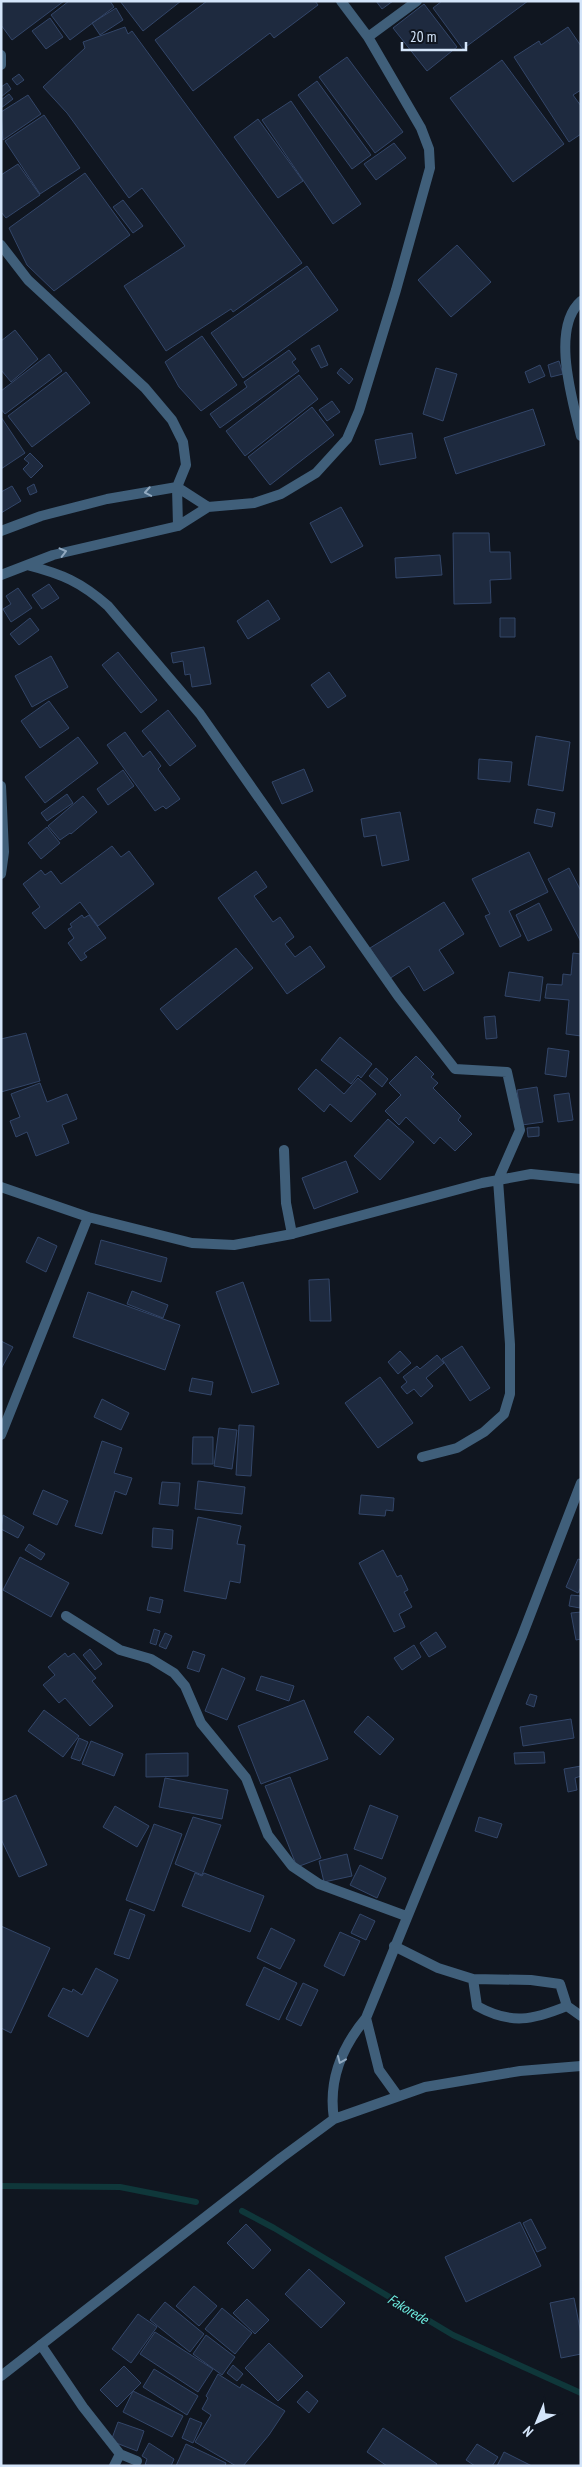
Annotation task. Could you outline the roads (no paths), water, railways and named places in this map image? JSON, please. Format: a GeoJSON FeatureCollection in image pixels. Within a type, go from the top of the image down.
{"type":"FeatureCollection","features":[{"type":"Feature","properties":{"kind":"street"},"geometry":{"type":"LineString","coordinates":[[1,575],[53,555],[178,526],[208,507],[254,504],[281,494],[316,473],[347,439],[359,411],[396,290],[430,168],[429,149],[421,128],[368,37],[341,1]]}},
{"type":"Feature","properties":{"kind":"street"},"geometry":{"type":"LineString","coordinates":[[368,37],[417,1]]}},
{"type":"Feature","properties":{"kind":"street"},"geometry":{"type":"LineString","coordinates":[[1,55],[1,65]]}},
{"type":"Feature","properties":{"kind":"street"},"geometry":{"type":"LineString","coordinates":[[1,245],[28,280],[145,388],[172,420],[183,442],[186,465],[177,487],[178,526]]}},
{"type":"Feature","properties":{"kind":"street"},"geometry":{"type":"LineString","coordinates":[[581,301],[569,319],[566,342],[567,381],[581,436]]}},
{"type":"Feature","properties":{"kind":"street"},"geometry":{"type":"LineString","coordinates":[[1,531],[41,516],[107,499],[177,487],[208,507]]}},
{"type":"Feature","properties":{"kind":"street"},"geometry":{"type":"LineString","coordinates":[[28,565],[74,580],[92,591],[113,612],[194,706],[398,996],[455,1069],[507,1072],[520,1130],[498,1180],[510,1344],[510,1394],[504,1414],[484,1432],[457,1448],[422,1457]]}},
{"type":"Feature","properties":{"kind":"street"},"geometry":{"type":"LineString","coordinates":[[1,786],[4,852],[1,874]]}},
{"type":"Feature","properties":{"kind":"street"},"geometry":{"type":"LineString","coordinates":[[284,1150],[286,1202],[292,1234]]}},
{"type":"Feature","properties":{"kind":"street"},"geometry":{"type":"LineString","coordinates":[[1,1187],[88,1217],[192,1243],[234,1245],[292,1234],[498,1180],[531,1174],[581,1179]]}},
{"type":"Feature","properties":{"kind":"street"},"geometry":{"type":"LineString","coordinates":[[1,1435],[88,1217]]}},
{"type":"Feature","properties":{"kind":"street"},"geometry":{"type":"LineString","coordinates":[[334,2120],[331,2098],[336,2071],[349,2043],[366,2018],[406,1916],[522,1636],[581,1483]]}},
{"type":"Feature","properties":{"kind":"street"},"geometry":{"type":"LineString","coordinates":[[66,1616],[120,1650],[151,1659],[174,1673],[185,1686],[201,1723],[246,1778],[268,1835],[292,1866],[319,1884],[406,1916]]}},
{"type":"Feature","properties":{"kind":"street"},"geometry":{"type":"LineString","coordinates":[[394,1946],[438,1968],[473,1979],[531,1980],[560,1984],[567,2006],[581,2016]]}},
{"type":"Feature","properties":{"kind":"street"},"geometry":{"type":"LineString","coordinates":[[473,1979],[477,2006],[494,2016],[519,2020],[542,2016],[567,2006]]}},
{"type":"Feature","properties":{"kind":"street"},"geometry":{"type":"LineString","coordinates":[[366,2018],[379,2070],[397,2095]]}},
{"type":"Feature","properties":{"kind":"street"},"geometry":{"type":"LineString","coordinates":[[1,2376],[281,2158],[334,2120],[397,2095],[425,2087],[520,2070],[581,2066]]}},
{"type":"Feature","properties":{"kind":"street"},"geometry":{"type":"LineString","coordinates":[[41,2345],[84,2407],[120,2454],[137,2461]]}},
{"type":"Feature","properties":{"kind":"street"},"geometry":{"type":"LineString","coordinates":[[114,2466],[120,2454]]}},
{"type":"Feature","properties":{"kind":"waterway","name":"Fakorede"},"geometry":{"type":"LineString","coordinates":[[1,2186],[120,2187],[196,2202]]}},
{"type":"Feature","properties":{"kind":"waterway","name":"Fakorede"},"geometry":{"type":"LineString","coordinates":[[242,2211],[274,2228],[453,2335],[581,2393]]}}]}
